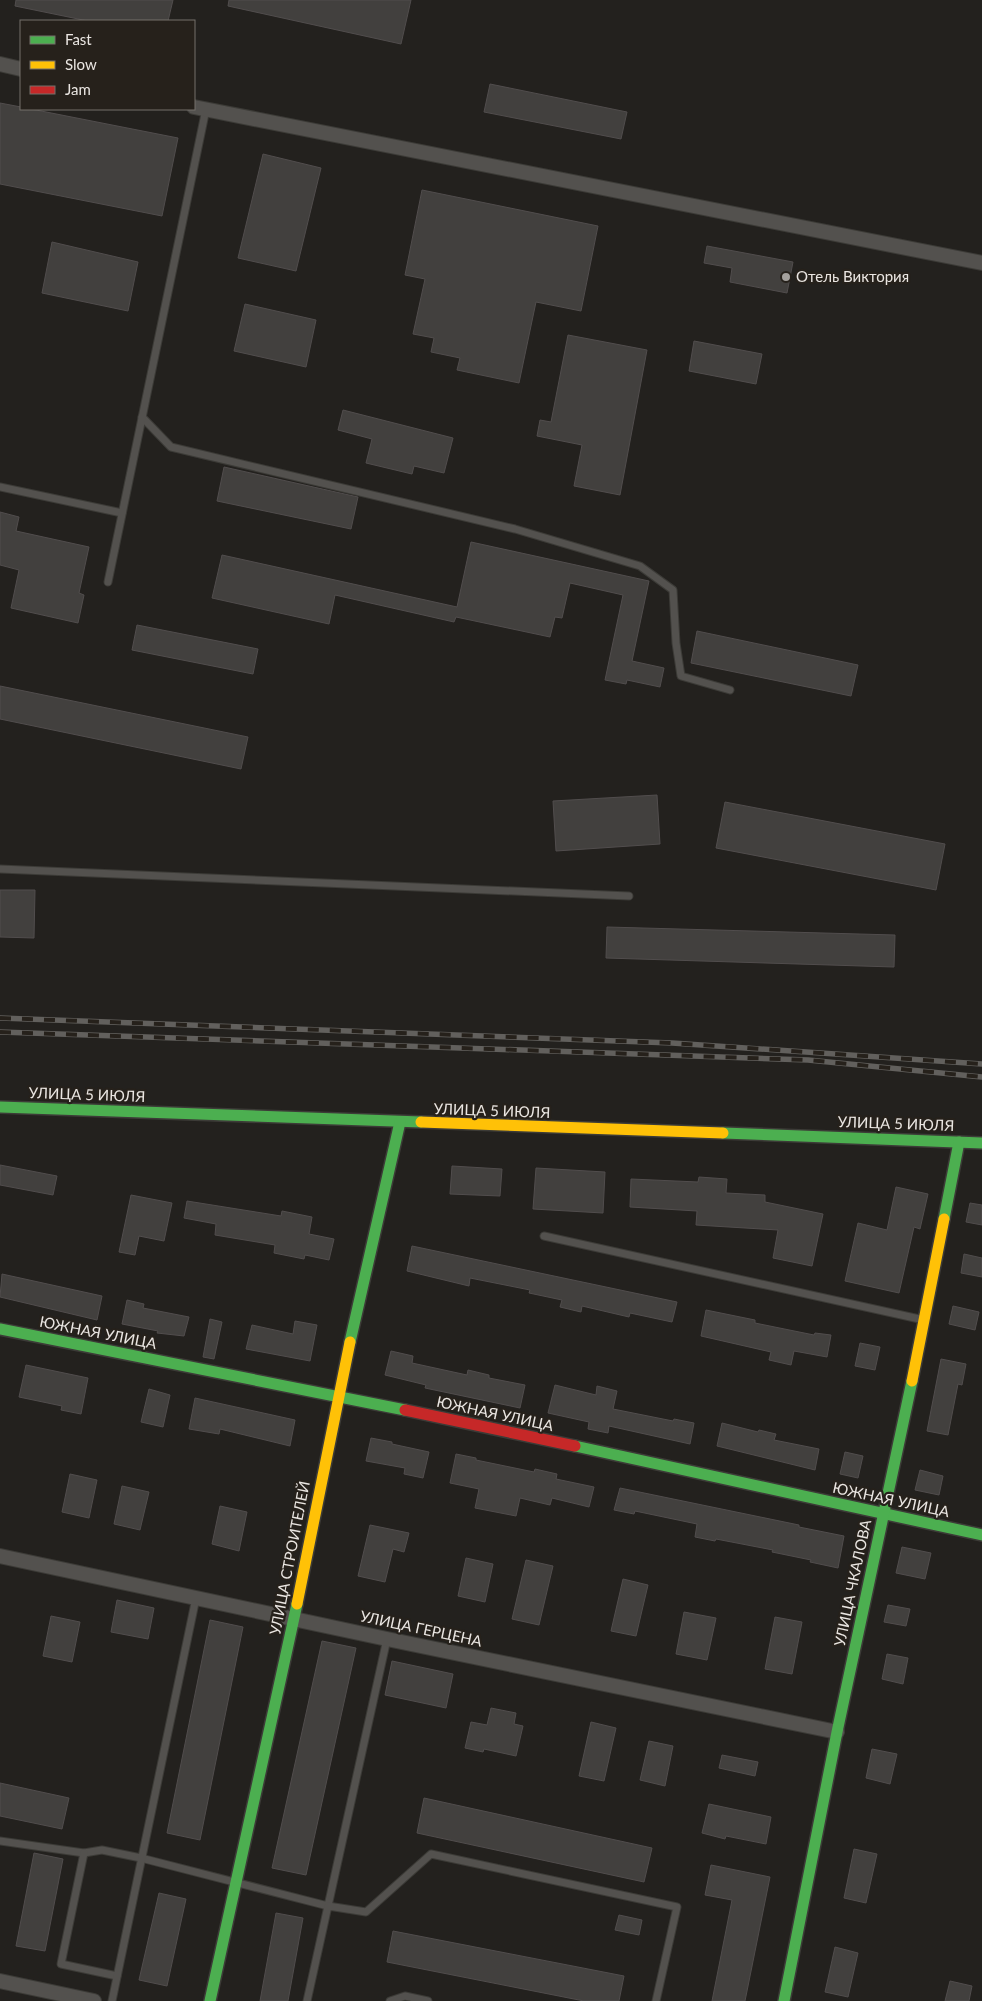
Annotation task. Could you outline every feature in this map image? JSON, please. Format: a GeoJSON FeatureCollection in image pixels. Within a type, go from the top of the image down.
{"type":"FeatureCollection","features":[{"type":"Feature","properties":{"kind":"main road","name":"УЛИЦА 5 ИЮЛЯ"},"geometry":{"type":"LineString","coordinates":[[0,1107],[982,1143]]}},
{"type":"Feature","properties":{"kind":"main road","name":"УЛИЦА СТРОИТЕЛЕЙ"},"geometry":{"type":"LineString","coordinates":[[210,2001],[294,1619],[338,1395],[400,1122]]}},
{"type":"Feature","properties":{"kind":"main road","name":"УЛИЦА ЧКАЛОВА"},"geometry":{"type":"LineString","coordinates":[[784,2001],[836,1732],[925,1320],[959,1142]]}},
{"type":"Feature","properties":{"kind":"main road","name":"ЮЖНАЯ УЛИЦА"},"geometry":{"type":"LineString","coordinates":[[0,1329],[338,1395],[982,1535]]}},
{"type":"Feature","properties":{"kind":"street"},"geometry":{"type":"LineString","coordinates":[[0,64],[20,69]]}},
{"type":"Feature","properties":{"kind":"street"},"geometry":{"type":"LineString","coordinates":[[200,108],[982,263]]}},
{"type":"Feature","properties":{"kind":"street","name":"УЛИЦА ГЕРЦЕНА"},"geometry":{"type":"LineString","coordinates":[[0,1556],[836,1732]]}},
{"type":"Feature","properties":{"kind":"street"},"geometry":{"type":"LineString","coordinates":[[0,1981],[94,2001]]}},
{"type":"Feature","properties":{"kind":"lane"},"geometry":{"type":"LineString","coordinates":[[108,582],[142,417],[200,108]]}},
{"type":"Feature","properties":{"kind":"lane"},"geometry":{"type":"LineString","coordinates":[[142,417],[172,446],[516,529],[640,566],[673,590],[676,643],[681,676],[730,690]]}},
{"type":"Feature","properties":{"kind":"lane"},"geometry":{"type":"LineString","coordinates":[[0,488],[122,513]]}},
{"type":"Feature","properties":{"kind":"lane"},"geometry":{"type":"LineString","coordinates":[[0,869],[629,896]]}},
{"type":"Feature","properties":{"kind":"lane"},"geometry":{"type":"LineString","coordinates":[[544,1236],[925,1320]]}},
{"type":"Feature","properties":{"kind":"lane"},"geometry":{"type":"LineString","coordinates":[[112,2001],[196,1598]]}},
{"type":"Feature","properties":{"kind":"lane"},"geometry":{"type":"LineString","coordinates":[[307,2001],[387,1639]]}},
{"type":"Feature","properties":{"kind":"lane"},"geometry":{"type":"LineString","coordinates":[[0,1841],[84,1853],[102,1850],[141,1858],[328,1906],[366,1912],[431,1854],[677,1907],[656,2001]]}},
{"type":"Feature","properties":{"kind":"lane"},"geometry":{"type":"LineString","coordinates":[[84,1853],[61,1964],[117,1976]]}},
{"type":"Feature","properties":{"kind":"lane"},"geometry":{"type":"LineString","coordinates":[[390,2001],[405,1996],[428,2001]]}},
{"type":"Feature","properties":{"kind":"building"},"geometry":{"type":"Polygon","coordinates":[[[16,0],[173,0],[168,20],[83,20],[15,6],[16,0]]]}},
{"type":"Feature","properties":{"kind":"building"},"geometry":{"type":"Polygon","coordinates":[[[229,0],[411,0],[401,44],[228,6],[229,0]]]}},
{"type":"Feature","properties":{"kind":"building"},"geometry":{"type":"Polygon","coordinates":[[[490,84],[627,112],[621,139],[484,112],[490,84]]]}},
{"type":"Feature","properties":{"kind":"building"},"geometry":{"type":"Polygon","coordinates":[[[0,103],[20,107],[20,110],[36,110],[178,138],[162,216],[0,184],[0,103]]]}},
{"type":"Feature","properties":{"kind":"building"},"geometry":{"type":"Polygon","coordinates":[[[263,154],[321,168],[296,271],[238,258],[263,154]]]}},
{"type":"Feature","properties":{"kind":"building"},"geometry":{"type":"Polygon","coordinates":[[[422,190],[598,226],[581,311],[536,302],[519,383],[457,370],[460,358],[431,352],[434,338],[413,334],[425,279],[405,275],[422,190]]]}},
{"type":"Feature","properties":{"kind":"building"},"geometry":{"type":"Polygon","coordinates":[[[52,242],[138,262],[128,311],[42,293],[52,242]]]}},
{"type":"Feature","properties":{"kind":"building"},"geometry":{"type":"Polygon","coordinates":[[[707,246],[793,262],[787,293],[730,282],[732,268],[704,263],[707,246]]]}},
{"type":"Feature","properties":{"kind":"building"},"geometry":{"type":"Polygon","coordinates":[[[245,304],[316,320],[306,367],[234,351],[245,304]]]}},
{"type":"Feature","properties":{"kind":"building"},"geometry":{"type":"Polygon","coordinates":[[[568,335],[647,350],[620,495],[574,486],[582,445],[537,436],[540,420],[551,422],[568,335]]]}},
{"type":"Feature","properties":{"kind":"building"},"geometry":{"type":"Polygon","coordinates":[[[694,341],[762,354],[756,384],[689,371],[694,341]]]}},
{"type":"Feature","properties":{"kind":"building"},"geometry":{"type":"Polygon","coordinates":[[[343,410],[453,438],[444,473],[414,466],[412,474],[366,463],[372,439],[338,430],[343,410]]]}},
{"type":"Feature","properties":{"kind":"building"},"geometry":{"type":"Polygon","coordinates":[[[224,467],[358,497],[351,529],[217,501],[224,467]]]}},
{"type":"Feature","properties":{"kind":"building"},"geometry":{"type":"Polygon","coordinates":[[[0,512],[19,517],[16,531],[89,547],[79,593],[84,595],[78,623],[11,608],[19,570],[0,565],[0,512]]]}},
{"type":"Feature","properties":{"kind":"building"},"geometry":{"type":"Polygon","coordinates":[[[471,542],[649,581],[632,661],[664,668],[660,687],[627,680],[626,684],[605,680],[623,595],[570,583],[562,618],[555,617],[550,637],[456,617],[454,622],[335,595],[329,624],[212,598],[222,555],[457,607],[471,542]]]}},
{"type":"Feature","properties":{"kind":"building"},"geometry":{"type":"Polygon","coordinates":[[[137,625],[258,649],[253,674],[132,650],[137,625]]]}},
{"type":"Feature","properties":{"kind":"building"},"geometry":{"type":"Polygon","coordinates":[[[697,631],[858,665],[851,696],[691,663],[697,631]]]}},
{"type":"Feature","properties":{"kind":"building"},"geometry":{"type":"Polygon","coordinates":[[[0,686],[248,737],[241,769],[0,719],[0,686]]]}},
{"type":"Feature","properties":{"kind":"building"},"geometry":{"type":"Polygon","coordinates":[[[657,795],[660,844],[556,851],[553,801],[657,795]]]}},
{"type":"Feature","properties":{"kind":"building"},"geometry":{"type":"Polygon","coordinates":[[[725,802],[945,844],[936,890],[716,848],[725,802]]]}},
{"type":"Feature","properties":{"kind":"building"},"geometry":{"type":"Polygon","coordinates":[[[0,890],[35,890],[34,938],[0,937],[0,890]]]}},
{"type":"Feature","properties":{"kind":"building"},"geometry":{"type":"Polygon","coordinates":[[[607,927],[895,935],[894,967],[606,958],[607,927]]]}},
{"type":"Feature","properties":{"kind":"building"},"geometry":{"type":"Polygon","coordinates":[[[0,1165],[57,1176],[53,1195],[0,1185],[0,1165]]]}},
{"type":"Feature","properties":{"kind":"building"},"geometry":{"type":"Polygon","coordinates":[[[452,1166],[502,1169],[500,1196],[450,1194],[452,1166]]]}},
{"type":"Feature","properties":{"kind":"building"},"geometry":{"type":"Polygon","coordinates":[[[536,1168],[605,1172],[603,1213],[533,1209],[536,1168]]]}},
{"type":"Feature","properties":{"kind":"building"},"geometry":{"type":"Polygon","coordinates":[[[699,1177],[727,1179],[726,1193],[765,1195],[765,1202],[823,1214],[812,1266],[773,1258],[778,1230],[696,1225],[697,1211],[630,1207],[631,1179],[698,1182],[699,1177]]]}},
{"type":"Feature","properties":{"kind":"building"},"geometry":{"type":"Polygon","coordinates":[[[896,1187],[928,1194],[920,1229],[914,1227],[899,1293],[845,1281],[858,1223],[887,1230],[896,1187]]]}},
{"type":"Feature","properties":{"kind":"building"},"geometry":{"type":"Polygon","coordinates":[[[131,1195],[172,1203],[164,1241],[139,1236],[135,1255],[119,1252],[131,1195]]]}},
{"type":"Feature","properties":{"kind":"building"},"geometry":{"type":"Polygon","coordinates":[[[187,1201],[281,1216],[282,1211],[312,1217],[309,1234],[334,1239],[329,1260],[305,1255],[304,1259],[274,1253],[275,1245],[215,1235],[216,1224],[184,1218],[187,1201]]]}},
{"type":"Feature","properties":{"kind":"building"},"geometry":{"type":"Polygon","coordinates":[[[970,1203],[982,1205],[982,1225],[966,1222],[970,1203]]]}},
{"type":"Feature","properties":{"kind":"building"},"geometry":{"type":"Polygon","coordinates":[[[412,1246],[677,1302],[672,1322],[630,1313],[629,1317],[582,1306],[581,1312],[560,1307],[562,1300],[529,1293],[530,1290],[470,1278],[469,1286],[407,1271],[412,1246]]]}},
{"type":"Feature","properties":{"kind":"building"},"geometry":{"type":"Polygon","coordinates":[[[964,1254],[982,1258],[982,1277],[961,1273],[964,1254]]]}},
{"type":"Feature","properties":{"kind":"building"},"geometry":{"type":"Polygon","coordinates":[[[2,1274],[102,1296],[97,1320],[0,1297],[2,1274]]]}},
{"type":"Feature","properties":{"kind":"building"},"geometry":{"type":"Polygon","coordinates":[[[127,1300],[144,1304],[143,1308],[189,1317],[184,1336],[157,1333],[158,1331],[122,1324],[127,1300]]]}},
{"type":"Feature","properties":{"kind":"building"},"geometry":{"type":"Polygon","coordinates":[[[953,1306],[979,1312],[975,1330],[949,1324],[953,1306]]]}},
{"type":"Feature","properties":{"kind":"building"},"geometry":{"type":"Polygon","coordinates":[[[706,1310],[755,1320],[755,1323],[814,1335],[815,1333],[831,1335],[827,1357],[794,1351],[791,1365],[769,1360],[771,1352],[701,1336],[706,1310]]]}},
{"type":"Feature","properties":{"kind":"building"},"geometry":{"type":"Polygon","coordinates":[[[210,1319],[222,1322],[214,1359],[203,1357],[210,1319]]]}},
{"type":"Feature","properties":{"kind":"building"},"geometry":{"type":"Polygon","coordinates":[[[295,1321],[317,1325],[310,1361],[246,1349],[252,1325],[293,1334],[295,1321]]]}},
{"type":"Feature","properties":{"kind":"building"},"geometry":{"type":"Polygon","coordinates":[[[860,1343],[880,1347],[875,1370],[855,1366],[860,1343]]]}},
{"type":"Feature","properties":{"kind":"building"},"geometry":{"type":"Polygon","coordinates":[[[391,1351],[413,1356],[412,1363],[467,1375],[468,1370],[489,1375],[489,1378],[525,1385],[520,1408],[425,1388],[426,1385],[385,1375],[391,1351]]]}},
{"type":"Feature","properties":{"kind":"building"},"geometry":{"type":"Polygon","coordinates":[[[941,1359],[966,1364],[962,1385],[958,1384],[948,1435],[927,1431],[941,1359]]]}},
{"type":"Feature","properties":{"kind":"building"},"geometry":{"type":"Polygon","coordinates":[[[26,1365],[88,1378],[81,1414],[61,1410],[62,1406],[19,1397],[26,1365]]]}},
{"type":"Feature","properties":{"kind":"building"},"geometry":{"type":"Polygon","coordinates":[[[555,1385],[596,1395],[597,1386],[617,1391],[613,1409],[673,1421],[674,1419],[694,1423],[690,1444],[609,1426],[608,1433],[588,1429],[589,1422],[548,1413],[555,1385]]]}},
{"type":"Feature","properties":{"kind":"building"},"geometry":{"type":"Polygon","coordinates":[[[149,1389],[170,1395],[163,1427],[141,1422],[149,1389]]]}},
{"type":"Feature","properties":{"kind":"building"},"geometry":{"type":"Polygon","coordinates":[[[195,1398],[295,1420],[290,1446],[220,1429],[219,1434],[189,1429],[195,1398]]]}},
{"type":"Feature","properties":{"kind":"building"},"geometry":{"type":"Polygon","coordinates":[[[722,1423],[758,1432],[759,1430],[776,1434],[774,1440],[819,1449],[815,1470],[717,1446],[722,1423]]]}},
{"type":"Feature","properties":{"kind":"building"},"geometry":{"type":"Polygon","coordinates":[[[371,1438],[429,1452],[423,1478],[404,1474],[405,1468],[366,1461],[371,1438]]]}},
{"type":"Feature","properties":{"kind":"building"},"geometry":{"type":"Polygon","coordinates":[[[845,1452],[863,1456],[858,1478],[840,1474],[845,1452]]]}},
{"type":"Feature","properties":{"kind":"building"},"geometry":{"type":"Polygon","coordinates":[[[456,1454],[534,1472],[535,1469],[557,1474],[556,1479],[594,1487],[589,1507],[552,1498],[550,1505],[520,1498],[516,1516],[475,1508],[479,1489],[450,1483],[456,1454]]]}},
{"type":"Feature","properties":{"kind":"building"},"geometry":{"type":"Polygon","coordinates":[[[920,1470],[943,1476],[939,1495],[915,1490],[920,1470]]]}},
{"type":"Feature","properties":{"kind":"building"},"geometry":{"type":"Polygon","coordinates":[[[70,1474],[97,1480],[89,1518],[62,1512],[70,1474]]]}},
{"type":"Feature","properties":{"kind":"building"},"geometry":{"type":"Polygon","coordinates":[[[122,1486],[149,1492],[140,1530],[114,1524],[122,1486]]]}},
{"type":"Feature","properties":{"kind":"building"},"geometry":{"type":"Polygon","coordinates":[[[620,1488],[844,1536],[838,1568],[772,1552],[773,1550],[695,1537],[697,1524],[635,1511],[634,1514],[614,1510],[620,1488]]]}},
{"type":"Feature","properties":{"kind":"building"},"geometry":{"type":"Polygon","coordinates":[[[220,1506],[247,1512],[239,1551],[212,1544],[220,1506]]]}},
{"type":"Feature","properties":{"kind":"building"},"geometry":{"type":"Polygon","coordinates":[[[370,1525],[409,1533],[404,1552],[393,1549],[385,1582],[358,1576],[370,1525]]]}},
{"type":"Feature","properties":{"kind":"building"},"geometry":{"type":"Polygon","coordinates":[[[902,1547],[931,1553],[925,1579],[896,1573],[902,1547]]]}},
{"type":"Feature","properties":{"kind":"building"},"geometry":{"type":"Polygon","coordinates":[[[466,1558],[493,1564],[485,1602],[458,1596],[466,1558]]]}},
{"type":"Feature","properties":{"kind":"building"},"geometry":{"type":"Polygon","coordinates":[[[526,1560],[553,1566],[539,1625],[512,1619],[526,1560]]]}},
{"type":"Feature","properties":{"kind":"building"},"geometry":{"type":"Polygon","coordinates":[[[623,1579],[648,1585],[636,1636],[611,1631],[623,1579]]]}},
{"type":"Feature","properties":{"kind":"building"},"geometry":{"type":"Polygon","coordinates":[[[117,1600],[154,1608],[148,1639],[111,1632],[117,1600]]]}},
{"type":"Feature","properties":{"kind":"building"},"geometry":{"type":"Polygon","coordinates":[[[888,1605],[910,1609],[906,1626],[884,1622],[888,1605]]]}},
{"type":"Feature","properties":{"kind":"building"},"geometry":{"type":"Polygon","coordinates":[[[684,1612],[716,1618],[707,1660],[676,1654],[684,1612]]]}},
{"type":"Feature","properties":{"kind":"building"},"geometry":{"type":"Polygon","coordinates":[[[51,1616],[80,1622],[72,1662],[43,1656],[51,1616]]]}},
{"type":"Feature","properties":{"kind":"building"},"geometry":{"type":"Polygon","coordinates":[[[775,1617],[802,1622],[792,1674],[765,1669],[775,1617]]]}},
{"type":"Feature","properties":{"kind":"building"},"geometry":{"type":"Polygon","coordinates":[[[210,1620],[243,1627],[200,1840],[167,1833],[210,1620]]]}},
{"type":"Feature","properties":{"kind":"building"},"geometry":{"type":"Polygon","coordinates":[[[322,1641],[356,1648],[306,1875],[272,1868],[322,1641]]]}},
{"type":"Feature","properties":{"kind":"building"},"geometry":{"type":"Polygon","coordinates":[[[887,1654],[908,1658],[903,1684],[882,1679],[887,1654]]]}},
{"type":"Feature","properties":{"kind":"building"},"geometry":{"type":"Polygon","coordinates":[[[392,1661],[453,1674],[446,1708],[385,1695],[392,1661]]]}},
{"type":"Feature","properties":{"kind":"building"},"geometry":{"type":"Polygon","coordinates":[[[491,1708],[516,1713],[514,1724],[523,1726],[516,1756],[484,1749],[483,1752],[465,1748],[471,1722],[487,1725],[491,1708]]]}},
{"type":"Feature","properties":{"kind":"building"},"geometry":{"type":"Polygon","coordinates":[[[591,1722],[616,1728],[604,1781],[579,1776],[591,1722]]]}},
{"type":"Feature","properties":{"kind":"building"},"geometry":{"type":"Polygon","coordinates":[[[649,1741],[673,1746],[665,1786],[640,1780],[649,1741]]]}},
{"type":"Feature","properties":{"kind":"building"},"geometry":{"type":"Polygon","coordinates":[[[872,1749],[897,1754],[890,1784],[866,1778],[872,1749]]]}},
{"type":"Feature","properties":{"kind":"building"},"geometry":{"type":"Polygon","coordinates":[[[722,1755],[758,1762],[755,1776],[719,1768],[722,1755]]]}},
{"type":"Feature","properties":{"kind":"building"},"geometry":{"type":"Polygon","coordinates":[[[0,1783],[69,1798],[62,1829],[0,1816],[0,1783]]]}},
{"type":"Feature","properties":{"kind":"building"},"geometry":{"type":"Polygon","coordinates":[[[424,1798],[652,1848],[644,1882],[417,1833],[424,1798]]]}},
{"type":"Feature","properties":{"kind":"building"},"geometry":{"type":"Polygon","coordinates":[[[709,1804],[771,1817],[766,1844],[726,1836],[725,1839],[702,1833],[709,1804]]]}},
{"type":"Feature","properties":{"kind":"building"},"geometry":{"type":"Polygon","coordinates":[[[854,1849],[877,1854],[866,1903],[844,1898],[854,1849]]]}},
{"type":"Feature","properties":{"kind":"building"},"geometry":{"type":"Polygon","coordinates":[[[34,1853],[63,1859],[45,1951],[16,1946],[34,1853]]]}},
{"type":"Feature","properties":{"kind":"building"},"geometry":{"type":"Polygon","coordinates":[[[711,1865],[770,1877],[745,2001],[712,2001],[732,1900],[705,1895],[711,1865]]]}},
{"type":"Feature","properties":{"kind":"building"},"geometry":{"type":"Polygon","coordinates":[[[159,1893],[186,1899],[167,1986],[139,1980],[159,1893]]]}},
{"type":"Feature","properties":{"kind":"building"},"geometry":{"type":"Polygon","coordinates":[[[276,1913],[303,1918],[288,2001],[260,2001],[276,1913]]]}},
{"type":"Feature","properties":{"kind":"building"},"geometry":{"type":"Polygon","coordinates":[[[619,1915],[642,1920],[639,1935],[615,1930],[619,1915]]]}},
{"type":"Feature","properties":{"kind":"building"},"geometry":{"type":"Polygon","coordinates":[[[393,1931],[624,1976],[619,2001],[584,2001],[387,1962],[393,1931]]]}},
{"type":"Feature","properties":{"kind":"building"},"geometry":{"type":"Polygon","coordinates":[[[835,1947],[858,1953],[848,1997],[825,1992],[835,1947]]]}},
{"type":"Feature","properties":{"kind":"building"},"geometry":{"type":"Polygon","coordinates":[[[950,1981],[972,1986],[969,2001],[945,2001],[950,1981]]]}},
{"type":"Feature","properties":{"kind":"railway"},"geometry":{"type":"LineString","coordinates":[[0,1018],[672,1043],[982,1064]]}},
{"type":"Feature","properties":{"kind":"railway"},"geometry":{"type":"LineString","coordinates":[[0,1032],[808,1060],[982,1077]]}},
{"type":"Feature","properties":{"kind":"traffic: fast"},"geometry":{"type":"LineString","coordinates":[[0,1107],[421,1122]]}},
{"type":"Feature","properties":{"kind":"traffic: fast"},"geometry":{"type":"LineString","coordinates":[[350,1342],[400,1122]]}},
{"type":"Feature","properties":{"kind":"traffic: fast"},"geometry":{"type":"LineString","coordinates":[[723,1133],[982,1143]]}},
{"type":"Feature","properties":{"kind":"traffic: fast"},"geometry":{"type":"LineString","coordinates":[[944,1219],[959,1142]]}},
{"type":"Feature","properties":{"kind":"traffic: fast"},"geometry":{"type":"LineString","coordinates":[[0,1329],[405,1410]]}},
{"type":"Feature","properties":{"kind":"traffic: fast"},"geometry":{"type":"LineString","coordinates":[[784,2001],[837,1732],[912,1381]]}},
{"type":"Feature","properties":{"kind":"traffic: fast"},"geometry":{"type":"LineString","coordinates":[[575,1446],[982,1535]]}},
{"type":"Feature","properties":{"kind":"traffic: fast"},"geometry":{"type":"LineString","coordinates":[[210,2001],[297,1604]]}},
{"type":"Feature","properties":{"kind":"traffic: slow"},"geometry":{"type":"LineString","coordinates":[[421,1122],[723,1133]]}},
{"type":"Feature","properties":{"kind":"traffic: slow"},"geometry":{"type":"LineString","coordinates":[[912,1381],[944,1219]]}},
{"type":"Feature","properties":{"kind":"traffic: slow"},"geometry":{"type":"LineString","coordinates":[[297,1604],[350,1342]]}},
{"type":"Feature","properties":{"kind":"traffic: jam"},"geometry":{"type":"LineString","coordinates":[[405,1410],[575,1446]]}},
{"type":"Feature","properties":{"kind":"place","name":"Отель Виктория"},"geometry":{"type":"Point","coordinates":[786,277]}}]}
